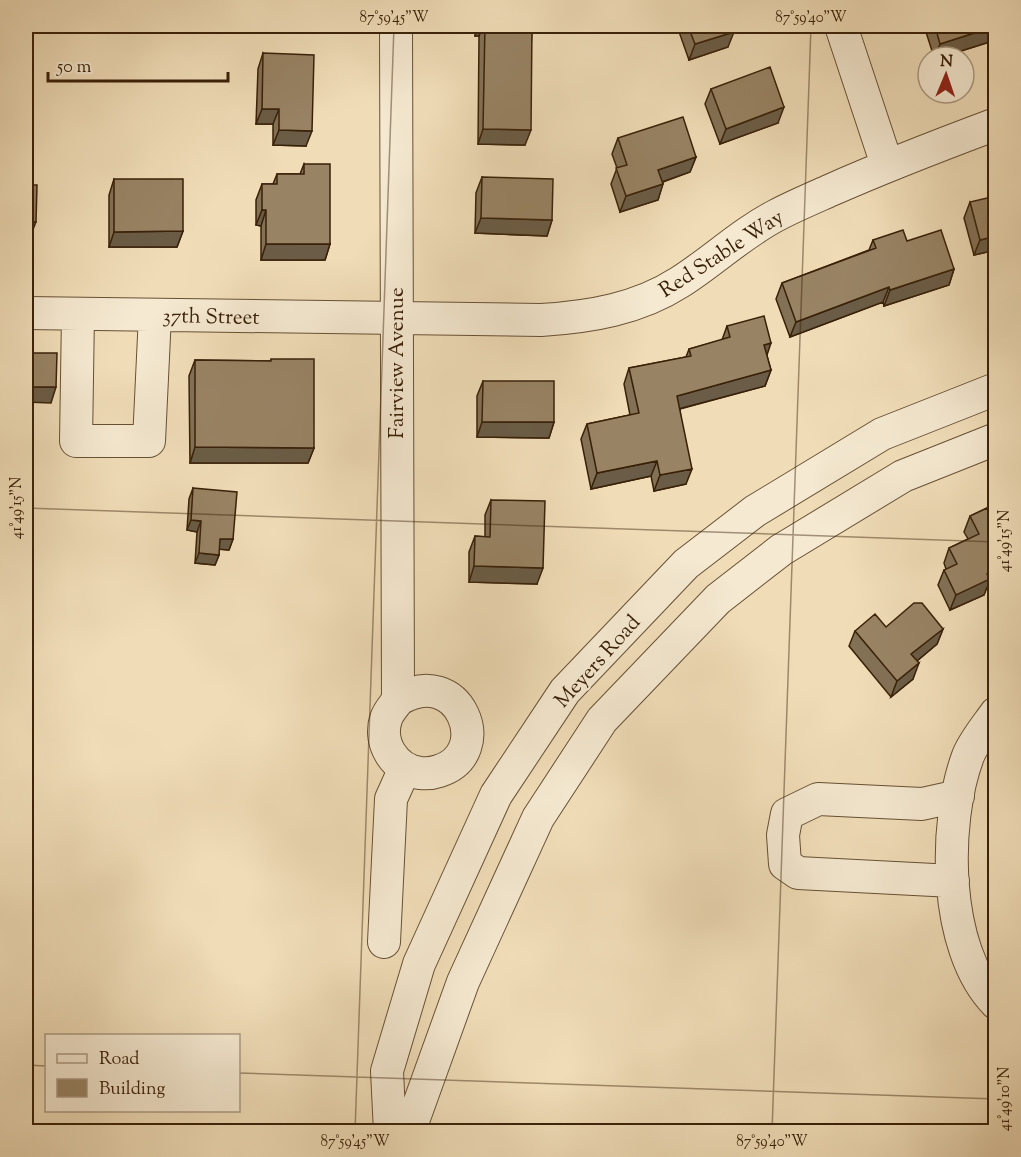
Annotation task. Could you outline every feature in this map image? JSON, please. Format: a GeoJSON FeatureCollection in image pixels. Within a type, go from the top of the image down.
{"type":"FeatureCollection","features":[{"type":"Feature","properties":{"kind":"street","name":"Fairview Avenue"},"geometry":{"type":"LineString","coordinates":[[396,26],[398,700],[387,716],[384,741],[396,761],[405,768]]}},
{"type":"Feature","properties":{"kind":"street"},"geometry":{"type":"LineString","coordinates":[[841,26],[887,165]]}},
{"type":"Feature","properties":{"kind":"street","name":"Red Stable Way"},"geometry":{"type":"LineString","coordinates":[[396,319],[541,320],[575,318],[621,309],[660,294],[681,282],[761,223],[780,213],[887,165],[996,124]]}},
{"type":"Feature","properties":{"kind":"street","name":"37th Street"},"geometry":{"type":"LineString","coordinates":[[26,313],[396,319]]}},
{"type":"Feature","properties":{"kind":"street"},"geometry":{"type":"LineString","coordinates":[[78,314],[76,441],[149,441],[155,315]]}},
{"type":"Feature","properties":{"kind":"street","name":"Meyers Road"},"geometry":{"type":"LineString","coordinates":[[390,1131],[387,1071],[419,964],[496,795],[565,691],[686,564],[755,511],[882,434],[996,389]]}},
{"type":"Feature","properties":{"kind":"street","name":"Meyers Road"},"geometry":{"type":"LineString","coordinates":[[409,1131],[463,982],[538,818],[602,720],[718,599],[781,550],[903,476],[996,439]]}},
{"type":"Feature","properties":{"kind":"street"},"geometry":{"type":"LineString","coordinates":[[384,942],[391,799],[405,768],[419,773],[445,769],[461,754],[468,731],[464,714],[457,704],[450,697],[439,692],[417,691],[398,700]]}},
{"type":"Feature","properties":{"kind":"street"},"geometry":{"type":"LineString","coordinates":[[996,713],[968,756],[958,796],[953,833],[953,881],[959,932],[969,962],[983,991],[996,1003]]}},
{"type":"Feature","properties":{"kind":"street"},"geometry":{"type":"LineString","coordinates":[[953,881],[798,873],[785,864],[783,835],[787,814],[818,799],[922,804],[958,796]]}},
{"type":"Feature","properties":{"kind":"building"},"geometry":{"type":"Polygon","coordinates":[[[485,26],[532,26],[531,130],[483,129],[485,26]]]}},
{"type":"Feature","properties":{"kind":"building"},"geometry":{"type":"Polygon","coordinates":[[[688,26],[732,26],[734,32],[695,44],[688,26]]]}},
{"type":"Feature","properties":{"kind":"building"},"geometry":{"type":"Polygon","coordinates":[[[935,26],[996,26],[940,44],[935,26]]]}},
{"type":"Feature","properties":{"kind":"building"},"geometry":{"type":"Polygon","coordinates":[[[263,53],[314,55],[312,131],[279,130],[279,109],[262,109],[263,53]]]}},
{"type":"Feature","properties":{"kind":"building"},"geometry":{"type":"Polygon","coordinates":[[[770,67],[784,107],[726,129],[711,89],[770,67]]]}},
{"type":"Feature","properties":{"kind":"building"},"geometry":{"type":"Polygon","coordinates":[[[683,117],[696,157],[658,170],[663,184],[626,196],[616,168],[627,165],[618,138],[683,117]]]}},
{"type":"Feature","properties":{"kind":"building"},"geometry":{"type":"Polygon","coordinates":[[[304,164],[330,164],[330,244],[266,244],[266,210],[262,210],[262,184],[277,184],[277,174],[304,174],[304,164]]]}},
{"type":"Feature","properties":{"kind":"building"},"geometry":{"type":"Polygon","coordinates":[[[482,177],[553,179],[552,220],[481,218],[482,177]]]}},
{"type":"Feature","properties":{"kind":"building"},"geometry":{"type":"Polygon","coordinates":[[[114,179],[183,179],[183,231],[114,232],[114,179]]]}},
{"type":"Feature","properties":{"kind":"building"},"geometry":{"type":"Polygon","coordinates":[[[26,185],[37,185],[36,222],[26,221],[26,185]]]}},
{"type":"Feature","properties":{"kind":"building"},"geometry":{"type":"Polygon","coordinates":[[[996,196],[996,236],[980,240],[970,202],[996,196]]]}},
{"type":"Feature","properties":{"kind":"building"},"geometry":{"type":"Polygon","coordinates":[[[903,230],[907,241],[941,230],[954,269],[890,290],[889,287],[796,322],[782,283],[876,248],[873,240],[903,230]]]}},
{"type":"Feature","properties":{"kind":"building"},"geometry":{"type":"Polygon","coordinates":[[[764,316],[771,343],[764,345],[771,370],[677,396],[692,469],[660,475],[657,461],[597,473],[587,424],[639,413],[629,368],[691,356],[689,349],[730,337],[727,326],[764,316]]]}},
{"type":"Feature","properties":{"kind":"building"},"geometry":{"type":"Polygon","coordinates":[[[26,353],[57,353],[56,387],[26,387],[26,353]]]}},
{"type":"Feature","properties":{"kind":"building"},"geometry":{"type":"Polygon","coordinates":[[[271,359],[314,359],[314,448],[195,447],[195,360],[271,361],[271,359]]]}},
{"type":"Feature","properties":{"kind":"building"},"geometry":{"type":"Polygon","coordinates":[[[483,381],[554,381],[554,422],[482,422],[483,381]]]}},
{"type":"Feature","properties":{"kind":"building"},"geometry":{"type":"Polygon","coordinates":[[[193,488],[237,492],[233,539],[220,539],[219,555],[199,553],[201,521],[191,520],[193,488]]]}},
{"type":"Feature","properties":{"kind":"building"},"geometry":{"type":"Polygon","coordinates":[[[491,500],[545,501],[543,568],[474,566],[475,536],[490,537],[491,500]]]}},
{"type":"Feature","properties":{"kind":"building"},"geometry":{"type":"Polygon","coordinates":[[[987,508],[996,524],[996,570],[987,574],[990,579],[956,595],[944,570],[957,564],[949,548],[979,534],[970,516],[987,508]]]}},
{"type":"Feature","properties":{"kind":"building"},"geometry":{"type":"Polygon","coordinates":[[[914,603],[922,603],[943,629],[911,654],[919,663],[897,681],[855,631],[875,614],[886,627],[914,603]]]}}]}
